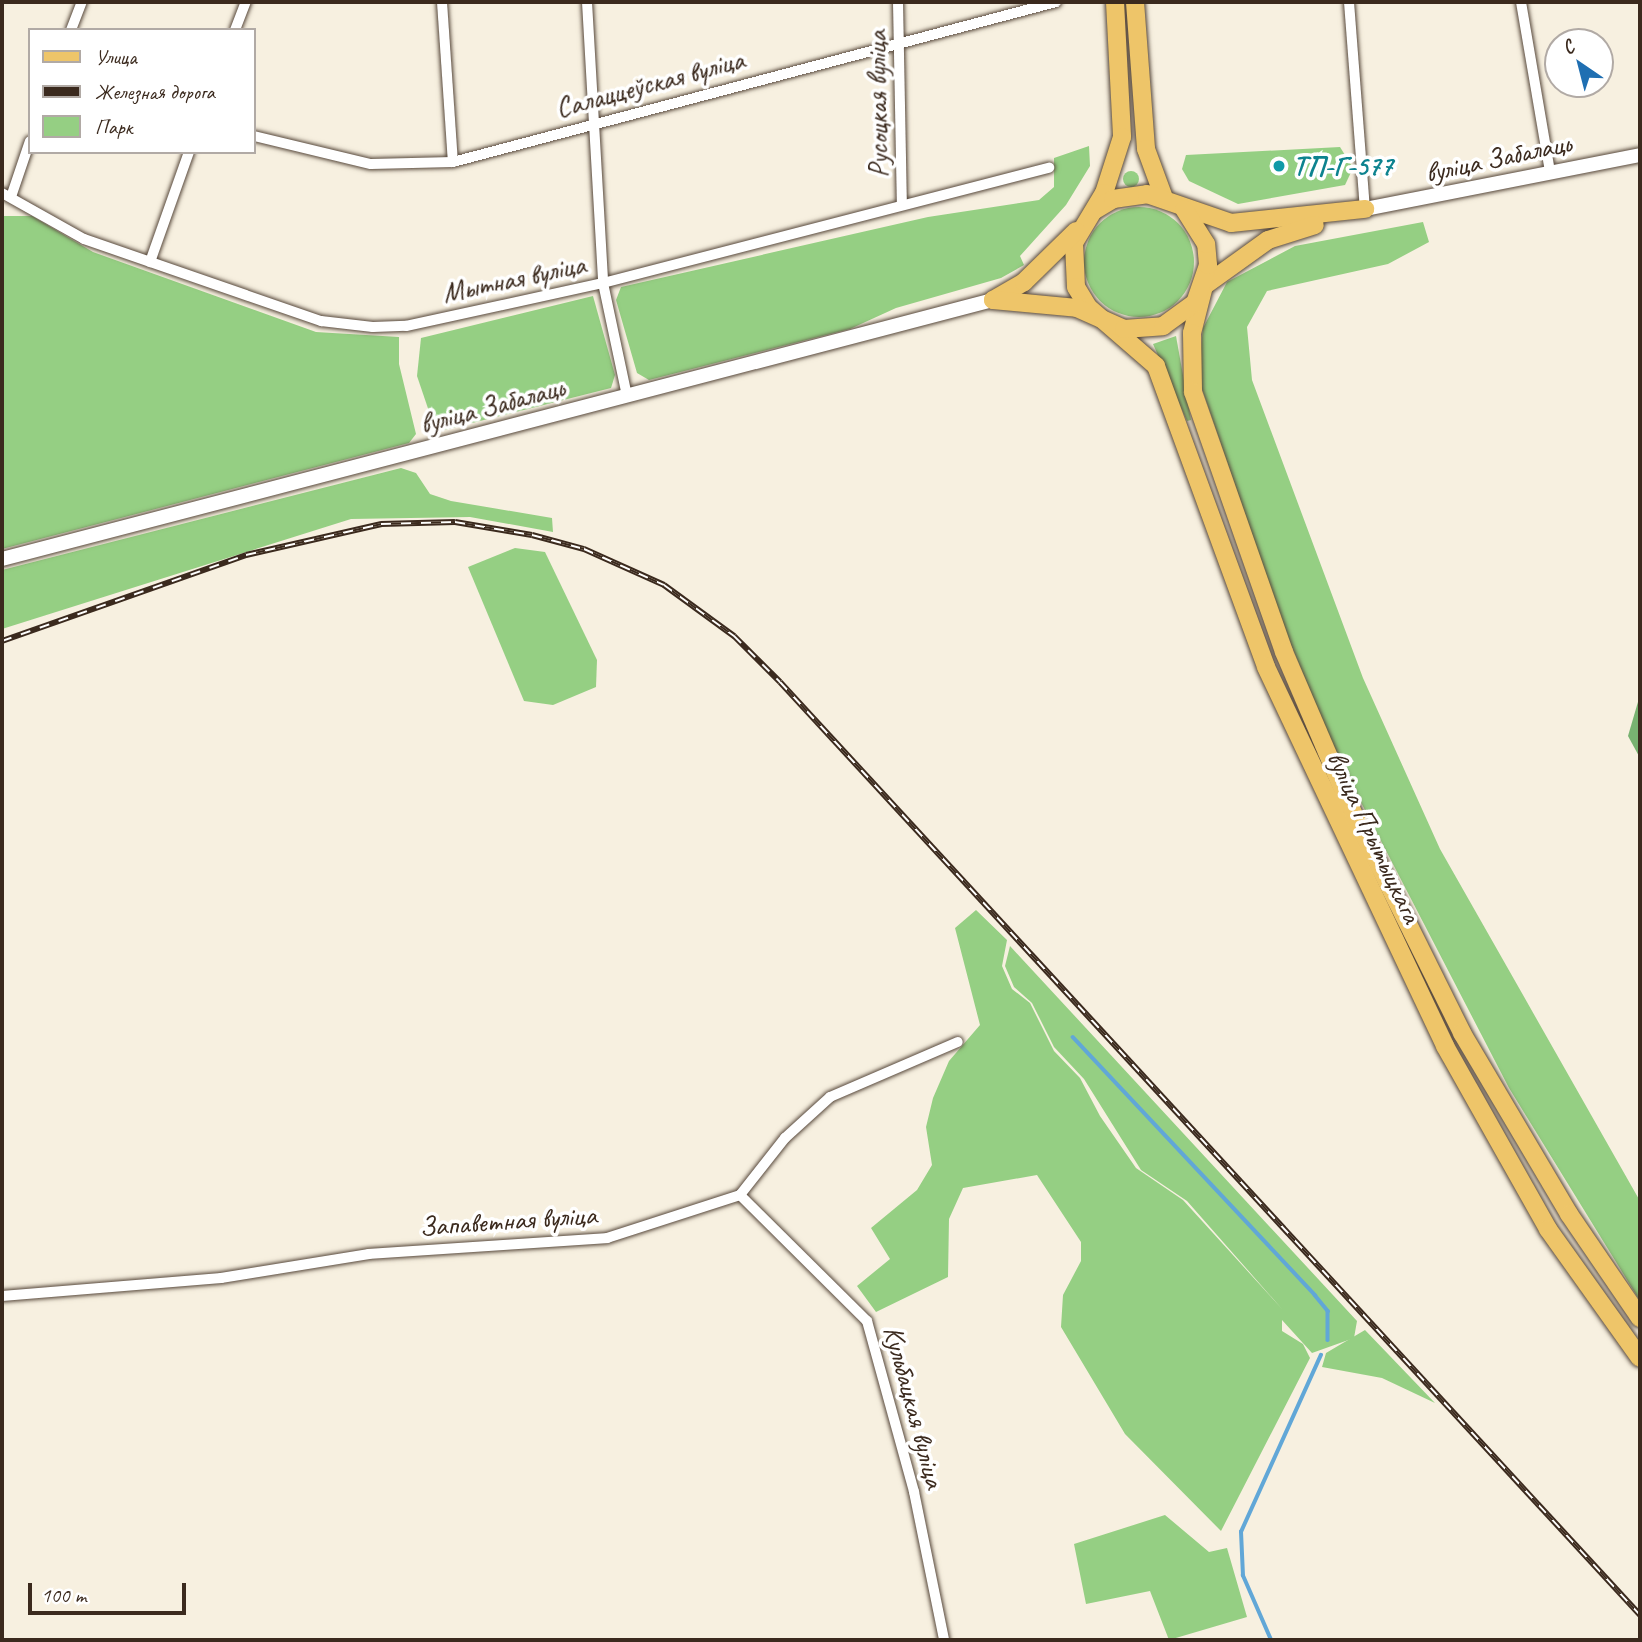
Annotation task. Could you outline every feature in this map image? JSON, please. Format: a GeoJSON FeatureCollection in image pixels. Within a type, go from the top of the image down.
{"type":"FeatureCollection","features":[{"type":"Feature","properties":{"kind":"main road"},"geometry":{"type":"LineString","coordinates":[[993,300],[1024,282],[1086,220],[1104,192],[1122,137],[1115,2]]}},
{"type":"Feature","properties":{"kind":"main road"},"geometry":{"type":"LineString","coordinates":[[1135,2],[1146,149],[1164,198],[1197,224],[1206,244],[1204,286]]}},
{"type":"Feature","properties":{"kind":"main road"},"geometry":{"type":"LineString","coordinates":[[1106,322],[1076,287],[1071,264],[1086,220],[1130,194],[1164,198],[1231,223],[1365,209]]}},
{"type":"Feature","properties":{"kind":"main road"},"geometry":{"type":"LineString","coordinates":[[993,300],[1055,303],[1106,322],[1144,330],[1163,326],[1188,310],[1204,286],[1268,240],[1365,209]]}},
{"type":"Feature","properties":{"kind":"main road","name":"вуліца Прытыцкага"},"geometry":{"type":"LineString","coordinates":[[1204,286],[1192,332],[1193,391],[1284,652],[1353,813],[1462,1033],[1569,1214],[1640,1318]]}},
{"type":"Feature","properties":{"kind":"main road","name":"вуліца Прытыцкага"},"geometry":{"type":"LineString","coordinates":[[1106,322],[1143,349],[1169,393],[1266,667],[1445,1046],[1548,1229],[1640,1358]]}},
{"type":"Feature","properties":{"kind":"street"},"geometry":{"type":"LineString","coordinates":[[72,28],[82,2]]}},
{"type":"Feature","properties":{"kind":"street"},"geometry":{"type":"LineString","coordinates":[[236,28],[246,2]]}},
{"type":"Feature","properties":{"kind":"street"},"geometry":{"type":"LineString","coordinates":[[442,2],[453,162]]}},
{"type":"Feature","properties":{"kind":"street"},"geometry":{"type":"LineString","coordinates":[[587,2],[603,284],[627,396]]}},
{"type":"Feature","properties":{"kind":"street","name":"Русоцкая вуліца"},"geometry":{"type":"LineString","coordinates":[[898,2],[902,205]]}},
{"type":"Feature","properties":{"kind":"street","name":"Салаццеўская вуліца"},"geometry":{"type":"LineString","coordinates":[[256,136],[371,164],[453,162],[594,122],[1056,2]]}},
{"type":"Feature","properties":{"kind":"street"},"geometry":{"type":"LineString","coordinates":[[1349,2],[1365,209]]}},
{"type":"Feature","properties":{"kind":"street"},"geometry":{"type":"LineString","coordinates":[[1521,2],[1550,171]]}},
{"type":"Feature","properties":{"kind":"street"},"geometry":{"type":"LineString","coordinates":[[6,195],[28,146]]}},
{"type":"Feature","properties":{"kind":"street"},"geometry":{"type":"LineString","coordinates":[[150,262],[188,154]]}},
{"type":"Feature","properties":{"kind":"street","name":"вуліца Забалаць"},"geometry":{"type":"LineString","coordinates":[[1365,209],[1640,155]]}},
{"type":"Feature","properties":{"kind":"street","name":"Мытная вуліца"},"geometry":{"type":"LineString","coordinates":[[6,195],[83,239],[321,321],[373,327],[406,326],[603,284],[1049,168]]}},
{"type":"Feature","properties":{"kind":"street","name":"вуліца Забалаць"},"geometry":{"type":"LineString","coordinates":[[2,559],[993,300]]}},
{"type":"Feature","properties":{"kind":"street"},"geometry":{"type":"LineString","coordinates":[[740,1195],[785,1138],[830,1097],[958,1042]]}},
{"type":"Feature","properties":{"kind":"street","name":"Запаветная вуліца"},"geometry":{"type":"LineString","coordinates":[[2,1296],[220,1278],[369,1254],[583,1242],[740,1195]]}},
{"type":"Feature","properties":{"kind":"street","name":"Кульбацкая вуліца"},"geometry":{"type":"LineString","coordinates":[[740,1195],[867,1321],[914,1492],[944,1640]]}},
{"type":"Feature","properties":{"kind":"green space"},"geometry":{"type":"Polygon","coordinates":[[[1089,146],[1090,166],[1066,205],[1020,256],[1024,265],[1001,278],[896,308],[850,329],[649,380],[637,373],[616,300],[621,287],[928,217],[1039,200],[1054,187],[1054,158],[1089,146]]]}},
{"type":"Feature","properties":{"kind":"green space"},"geometry":{"type":"Polygon","coordinates":[[[1340,147],[1353,168],[1345,185],[1238,204],[1189,181],[1182,169],[1186,155],[1340,147]]]}},
{"type":"Feature","properties":{"kind":"green space"},"geometry":{"type":"Polygon","coordinates":[[[1128,171],[1134,171],[1139,179],[1137,185],[1128,187],[1123,182],[1123,176],[1128,171]]]}},
{"type":"Feature","properties":{"kind":"green space"},"geometry":{"type":"Polygon","coordinates":[[[1139,207],[1160,211],[1178,223],[1190,241],[1194,262],[1190,283],[1178,301],[1160,313],[1139,317],[1118,313],[1100,301],[1088,283],[1084,262],[1088,241],[1100,223],[1118,211],[1139,207]]]}},
{"type":"Feature","properties":{"kind":"green space"},"geometry":{"type":"Polygon","coordinates":[[[2,216],[32,216],[93,252],[316,332],[399,337],[399,364],[416,434],[409,443],[2,549],[2,216]]]}},
{"type":"Feature","properties":{"kind":"green space"},"geometry":{"type":"Polygon","coordinates":[[[1423,222],[1429,242],[1388,264],[1267,291],[1247,327],[1252,380],[1363,678],[1440,849],[1640,1201],[1640,1301],[1509,1088],[1338,758],[1283,625],[1198,377],[1203,328],[1227,282],[1295,246],[1423,222]]]}},
{"type":"Feature","properties":{"kind":"green space"},"geometry":{"type":"Polygon","coordinates":[[[593,296],[615,375],[611,388],[436,432],[417,376],[421,338],[593,296]]]}},
{"type":"Feature","properties":{"kind":"green space"},"geometry":{"type":"Polygon","coordinates":[[[1176,336],[1191,420],[1187,421],[1153,344],[1176,336]]]}},
{"type":"Feature","properties":{"kind":"green space"},"geometry":{"type":"Polygon","coordinates":[[[401,468],[416,473],[430,494],[451,501],[552,518],[553,532],[470,517],[351,519],[2,629],[2,570],[401,468]]]}},
{"type":"Feature","properties":{"kind":"green space"},"geometry":{"type":"Polygon","coordinates":[[[515,548],[545,552],[597,660],[596,687],[553,705],[524,701],[468,567],[515,548]]]}},
{"type":"Feature","properties":{"kind":"green space"},"geometry":{"type":"Polygon","coordinates":[[[1640,695],[1640,758],[1628,736],[1640,695]]]}},
{"type":"Feature","properties":{"kind":"green space"},"geometry":{"type":"Polygon","coordinates":[[[976,910],[1007,940],[1002,966],[1012,989],[1030,1003],[1054,1051],[1080,1078],[1100,1116],[1136,1168],[1183,1200],[1282,1309],[1187,1201],[1141,1170],[1084,1079],[1054,1047],[1032,1003],[1014,987],[1005,966],[1010,946],[1357,1321],[1354,1338],[1312,1353],[1282,1320],[1282,1331],[1303,1344],[1310,1358],[1221,1531],[1125,1434],[1061,1327],[1063,1295],[1081,1261],[1081,1242],[1037,1175],[963,1188],[949,1219],[948,1277],[876,1312],[857,1286],[890,1259],[871,1228],[917,1190],[932,1165],[926,1127],[933,1098],[949,1061],[980,1025],[955,928],[976,910]]]}},
{"type":"Feature","properties":{"kind":"green space"},"geometry":{"type":"Polygon","coordinates":[[[1365,1330],[1435,1403],[1382,1378],[1322,1367],[1326,1353],[1365,1330]]]}},
{"type":"Feature","properties":{"kind":"green space"},"geometry":{"type":"Polygon","coordinates":[[[1165,1515],[1209,1552],[1227,1548],[1247,1617],[1169,1640],[1150,1591],[1086,1604],[1074,1544],[1165,1515]]]}},
{"type":"Feature","properties":{"kind":"waterway"},"geometry":{"type":"LineString","coordinates":[[1073,1037],[1315,1295],[1328,1311],[1328,1340]]}},
{"type":"Feature","properties":{"kind":"waterway"},"geometry":{"type":"LineString","coordinates":[[1271,1640],[1243,1576],[1241,1532],[1321,1355]]}},
{"type":"Feature","properties":{"kind":"railway"},"geometry":{"type":"LineString","coordinates":[[2,641],[246,555],[381,524],[455,522],[532,535],[584,549],[664,585],[734,636],[780,682],[1640,1615]]}},
{"type":"Feature","properties":{"kind":"place","name":"ТП-Г-577"},"geometry":{"type":"Point","coordinates":[1279,166]}}]}
